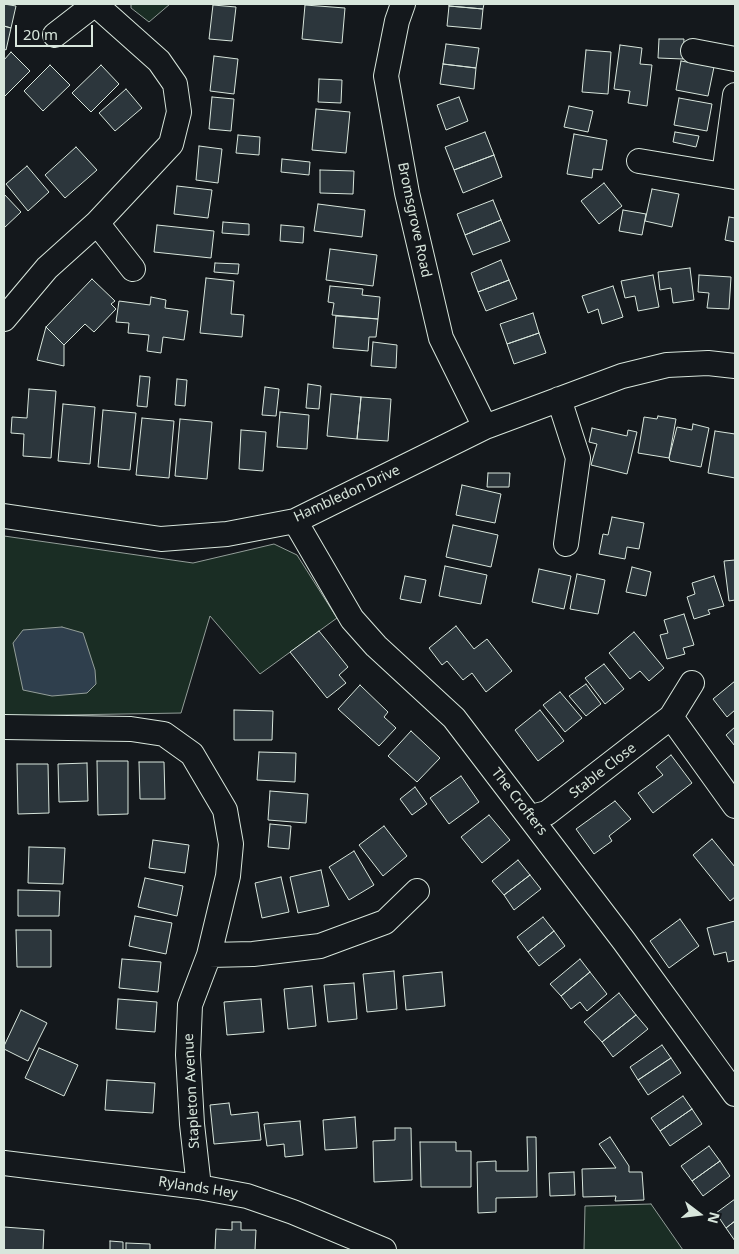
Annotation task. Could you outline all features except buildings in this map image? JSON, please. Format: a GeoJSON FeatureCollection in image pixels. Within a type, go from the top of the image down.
{"type":"FeatureCollection","features":[{"type":"Feature","properties":{"kind":"street"},"geometry":{"type":"LineString","coordinates":[[4,319],[47,268],[96,223],[171,144],[179,112],[175,84],[159,62],[95,4],[55,35]]}},
{"type":"Feature","properties":{"kind":"street","name":"Bromsgrove Road"},"geometry":{"type":"LineString","coordinates":[[403,4],[397,21],[386,76],[407,194],[441,338],[486,427]]}},
{"type":"Feature","properties":{"kind":"street"},"geometry":{"type":"LineString","coordinates":[[693,51],[735,59]]}},
{"type":"Feature","properties":{"kind":"street"},"geometry":{"type":"LineString","coordinates":[[639,161],[730,176],[735,96]]}},
{"type":"Feature","properties":{"kind":"street"},"geometry":{"type":"LineString","coordinates":[[96,223],[133,269]]}},
{"type":"Feature","properties":{"kind":"street","name":"Hambledon Drive"},"geometry":{"type":"LineString","coordinates":[[4,516],[161,538],[227,534],[295,521],[486,427],[622,376],[667,365],[708,364],[735,366]]}},
{"type":"Feature","properties":{"kind":"street"},"geometry":{"type":"LineString","coordinates":[[560,399],[578,458],[566,544]]}},
{"type":"Feature","properties":{"kind":"street","name":"The Crofters"},"geometry":{"type":"LineString","coordinates":[[295,521],[352,619],[376,646],[454,718],[624,941],[735,1094]]}},
{"type":"Feature","properties":{"kind":"street","name":"Stable Close"},"geometry":{"type":"LineString","coordinates":[[531,817],[548,813],[671,718],[692,683]]}},
{"type":"Feature","properties":{"kind":"street"},"geometry":{"type":"LineString","coordinates":[[671,718],[735,806]]}},
{"type":"Feature","properties":{"kind":"street","name":"Stapleton Avenue"},"geometry":{"type":"LineString","coordinates":[[4,727],[131,729],[164,734],[192,754],[225,810],[231,844],[228,876],[209,955],[190,1004],[188,1055],[192,1124],[199,1187]]}},
{"type":"Feature","properties":{"kind":"street"},"geometry":{"type":"LineString","coordinates":[[209,955],[253,954],[320,946],[385,922],[417,891]]}},
{"type":"Feature","properties":{"kind":"street","name":"Rylands Hey"},"geometry":{"type":"LineString","coordinates":[[4,1163],[199,1187],[246,1196],[293,1212],[384,1250]]}},
{"type":"Feature","properties":{"kind":"green space"},"geometry":{"type":"Polygon","coordinates":[[[131,4],[170,4],[149,22],[131,8],[131,4]]]}},
{"type":"Feature","properties":{"kind":"green space"},"geometry":{"type":"Polygon","coordinates":[[[4,536],[193,563],[274,544],[297,555],[337,618],[260,674],[210,616],[181,713],[4,716],[4,536]]]}},
{"type":"Feature","properties":{"kind":"green space"},"geometry":{"type":"Polygon","coordinates":[[[651,1204],[683,1250],[584,1250],[585,1206],[651,1204]]]}},
{"type":"Feature","properties":{"kind":"water"},"geometry":{"type":"Polygon","coordinates":[[[62,627],[83,633],[95,670],[96,684],[87,693],[52,696],[23,690],[13,643],[23,630],[62,627]]]}}]}
